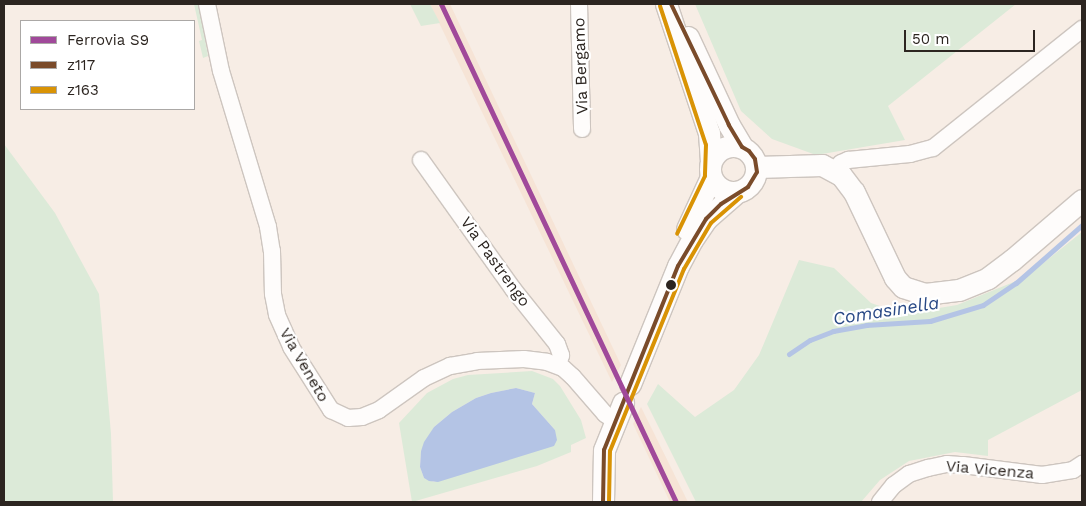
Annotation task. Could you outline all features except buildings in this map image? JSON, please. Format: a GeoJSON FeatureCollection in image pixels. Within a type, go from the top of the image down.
{"type":"FeatureCollection","features":[{"type":"Feature","properties":{"kind":"street","name":"Via Veneto"},"geometry":{"type":"LineString","coordinates":[[207,4],[219,64],[268,227],[272,251],[273,294],[277,315],[291,347],[322,399],[331,410],[348,418],[367,416],[383,408],[433,374],[467,362],[524,359],[558,366],[570,374],[604,414],[623,403]]}},
{"type":"Feature","properties":{"kind":"street","name":"Via Bergamo"},"geometry":{"type":"LineString","coordinates":[[579,4],[582,129]]}},
{"type":"Feature","properties":{"kind":"street"},"geometry":{"type":"LineString","coordinates":[[666,4],[712,144],[711,168],[722,190],[736,192]]}},
{"type":"Feature","properties":{"kind":"street"},"geometry":{"type":"LineString","coordinates":[[603,502],[604,450],[678,266],[706,219],[736,192],[752,183],[757,167],[752,155],[742,147],[729,125],[683,25],[671,4]]}},
{"type":"Feature","properties":{"kind":"street"},"geometry":{"type":"LineString","coordinates":[[835,170],[841,163],[848,160],[910,154],[933,148],[1079,37]]}},
{"type":"Feature","properties":{"kind":"street"},"geometry":{"type":"LineString","coordinates":[[678,266],[682,238],[711,168],[722,148],[734,145],[742,147]]}},
{"type":"Feature","properties":{"kind":"street","name":"Via Pastrengo"},"geometry":{"type":"LineString","coordinates":[[422,160],[510,284],[557,344],[561,355],[558,366]]}},
{"type":"Feature","properties":{"kind":"street"},"geometry":{"type":"LineString","coordinates":[[757,167],[814,165],[835,170],[854,192],[895,278],[909,290],[925,294],[959,290],[988,278],[1082,200]]}},
{"type":"Feature","properties":{"kind":"street","name":"Via Vicenza"},"geometry":{"type":"LineString","coordinates":[[880,502],[894,485],[909,474],[947,464],[1042,475],[1072,470],[1082,464]]}},
{"type":"Feature","properties":{"kind":"shaded area"},"geometry":{"type":"Polygon","coordinates":[[[430,4],[450,4],[621,365],[612,382],[430,4]]]}},
{"type":"Feature","properties":{"kind":"shaded area"},"geometry":{"type":"Polygon","coordinates":[[[641,407],[688,502],[670,502],[633,424],[641,407]]]}},
{"type":"Feature","properties":{"kind":"green space"},"geometry":{"type":"Polygon","coordinates":[[[194,4],[199,4],[208,56],[203,58],[199,41],[202,40],[194,4]]]}},
{"type":"Feature","properties":{"kind":"green space"},"geometry":{"type":"Polygon","coordinates":[[[410,4],[430,4],[440,23],[421,26],[410,4]]]}},
{"type":"Feature","properties":{"kind":"green space"},"geometry":{"type":"Polygon","coordinates":[[[695,4],[1016,4],[888,106],[905,140],[816,155],[772,139],[741,111],[695,4]]]}},
{"type":"Feature","properties":{"kind":"green space"},"geometry":{"type":"Polygon","coordinates":[[[4,144],[55,213],[99,294],[111,434],[113,502],[4,502],[4,144]]]}},
{"type":"Feature","properties":{"kind":"green space"},"geometry":{"type":"Polygon","coordinates":[[[1082,232],[1082,390],[988,440],[988,456],[955,452],[909,461],[880,480],[861,502],[696,502],[647,404],[658,384],[695,417],[734,390],[759,355],[799,260],[834,268],[871,303],[903,314],[957,305],[1026,277],[1082,232]]]}},
{"type":"Feature","properties":{"kind":"green space"},"geometry":{"type":"Polygon","coordinates":[[[532,371],[553,379],[560,386],[581,420],[586,438],[571,445],[571,452],[537,466],[412,502],[399,423],[427,393],[453,379],[468,375],[532,371]],[[516,388],[491,393],[476,398],[452,412],[434,427],[421,451],[420,467],[424,478],[434,482],[555,430],[532,404],[535,393],[516,388]]]}},
{"type":"Feature","properties":{"kind":"water"},"geometry":{"type":"Polygon","coordinates":[[[516,388],[535,393],[532,404],[555,430],[557,440],[554,446],[438,482],[429,481],[424,478],[420,467],[421,451],[424,442],[434,427],[452,412],[476,398],[516,388]]]}},
{"type":"Feature","properties":{"kind":"waterway","name":"Comasinella"},"geometry":{"type":"LineString","coordinates":[[789,354],[810,340],[833,331],[866,325],[930,321],[983,305],[1016,283],[1082,225]]}},
{"type":"Feature","properties":{"kind":"rail line","name":"S9"},"geometry":{"type":"LineString","coordinates":[[441,4],[676,502]]}},
{"type":"Feature","properties":{"kind":"transit line","name":"z117"},"geometry":{"type":"LineString","coordinates":[[603,502],[604,450],[678,266],[706,219],[721,204],[748,187],[757,172],[755,159],[749,151],[742,147],[729,125],[671,4]]}},
{"type":"Feature","properties":{"kind":"transit line","name":"z163"},"geometry":{"type":"LineString","coordinates":[[660,6],[706,145],[705,176],[677,234]]}},
{"type":"Feature","properties":{"kind":"transit line","name":"z163"},"geometry":{"type":"LineString","coordinates":[[609,502],[610,451],[684,269],[711,223],[741,197]]}}]}
